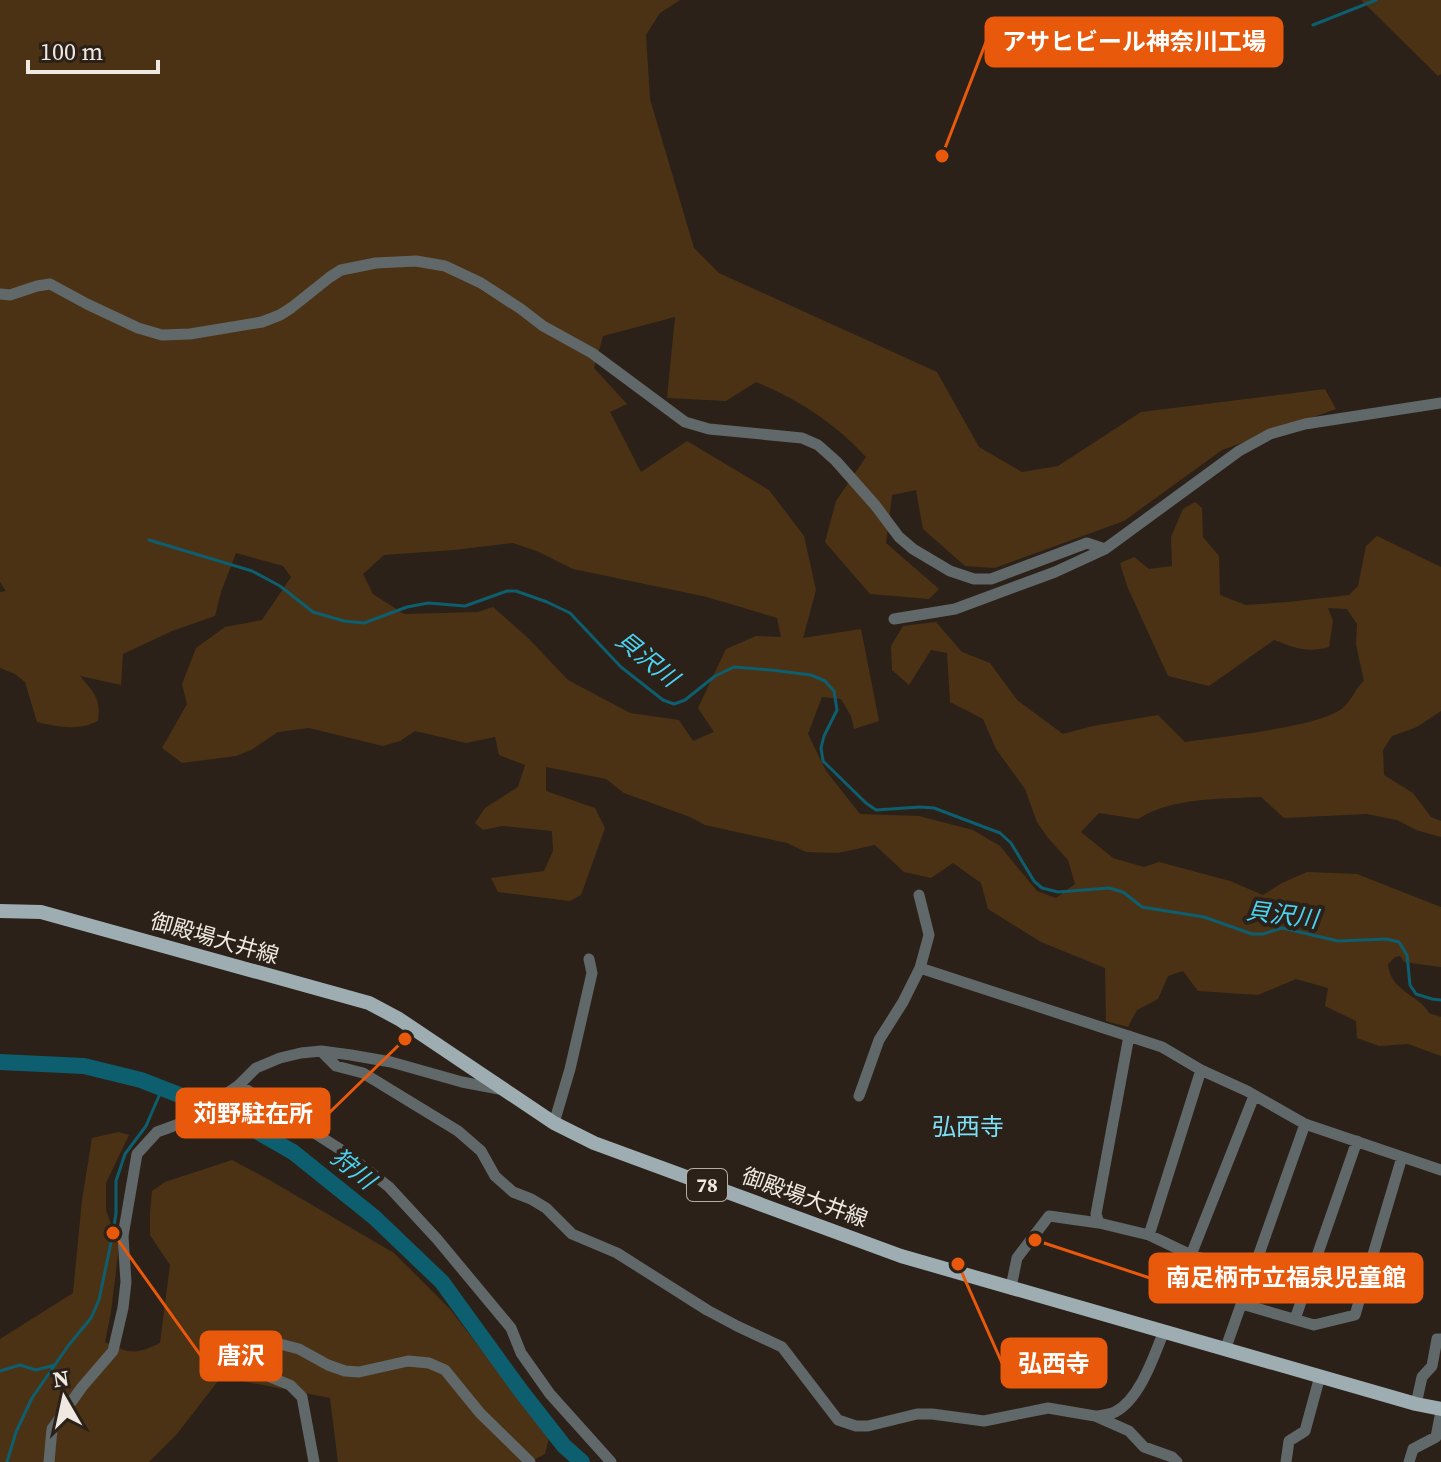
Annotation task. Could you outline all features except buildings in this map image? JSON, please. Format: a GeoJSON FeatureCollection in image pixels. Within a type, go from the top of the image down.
{"type":"FeatureCollection","features":[{"type":"Feature","properties":{"kind":"main road","name":"御殿場大井線"},"geometry":{"type":"LineString","coordinates":[[0,911],[41,912],[369,1003],[399,1019],[554,1123],[594,1143],[887,1251],[1441,1410]]}},
{"type":"Feature","properties":{"kind":"street"},"geometry":{"type":"LineString","coordinates":[[0,294],[10,295],[50,284],[138,328],[162,335],[190,334],[262,322],[280,315],[341,270],[376,263],[416,261],[445,266],[481,283],[543,326],[592,353],[685,422],[709,429],[802,438],[818,445],[875,505],[899,537],[950,571],[974,579],[991,579],[1087,543],[1105,549]]}},
{"type":"Feature","properties":{"kind":"street"},"geometry":{"type":"LineString","coordinates":[[894,619],[955,609],[1055,572],[1105,549],[1239,451],[1270,434],[1305,424],[1441,403]]}},
{"type":"Feature","properties":{"kind":"street"},"geometry":{"type":"LineString","coordinates":[[859,1096],[879,1040],[920,968],[929,935],[919,895]]}},
{"type":"Feature","properties":{"kind":"street"},"geometry":{"type":"LineString","coordinates":[[554,1123],[592,973],[589,959]]}},
{"type":"Feature","properties":{"kind":"street"},"geometry":{"type":"LineString","coordinates":[[920,968],[1162,1047],[1305,1124],[1441,1170]]}},
{"type":"Feature","properties":{"kind":"street"},"geometry":{"type":"LineString","coordinates":[[1099,1223],[1096,1214],[1129,1036]]}},
{"type":"Feature","properties":{"kind":"street"},"geometry":{"type":"LineString","coordinates":[[49,1462],[52,1429],[113,1351],[123,1308],[126,1282],[123,1236],[137,1154],[157,1132],[187,1121],[236,1087],[256,1068],[301,1053],[321,1051],[391,1062],[462,1082],[502,1089]]}},
{"type":"Feature","properties":{"kind":"street"},"geometry":{"type":"LineString","coordinates":[[321,1051],[336,1066],[363,1073],[458,1131],[481,1151],[495,1176],[513,1192],[546,1208],[572,1234],[617,1253],[707,1310],[782,1347],[838,1420],[868,1426],[917,1414],[932,1414],[984,1421],[1048,1408],[1095,1416],[1129,1431],[1144,1447],[1172,1457],[1177,1462]]}},
{"type":"Feature","properties":{"kind":"street"},"geometry":{"type":"LineString","coordinates":[[1149,1235],[1201,1070]]}},
{"type":"Feature","properties":{"kind":"street"},"geometry":{"type":"LineString","coordinates":[[236,1087],[346,1153],[389,1187],[511,1328],[521,1353],[550,1394],[611,1462]]}},
{"type":"Feature","properties":{"kind":"street"},"geometry":{"type":"LineString","coordinates":[[1191,1255],[1254,1096]]}},
{"type":"Feature","properties":{"kind":"street"},"geometry":{"type":"LineString","coordinates":[[1225,1350],[1305,1124]]}},
{"type":"Feature","properties":{"kind":"street"},"geometry":{"type":"LineString","coordinates":[[1295,1319],[1357,1141]]}},
{"type":"Feature","properties":{"kind":"street"},"geometry":{"type":"LineString","coordinates":[[1242,1304],[1314,1325],[1355,1315],[1402,1157]]}},
{"type":"Feature","properties":{"kind":"street"},"geometry":{"type":"LineString","coordinates":[[1011,1287],[1017,1258],[1049,1216],[1099,1223],[1149,1235],[1191,1255],[1252,1274]]}},
{"type":"Feature","properties":{"kind":"street"},"geometry":{"type":"LineString","coordinates":[[1095,1416],[1113,1413],[1128,1402],[1164,1331]]}},
{"type":"Feature","properties":{"kind":"street"},"geometry":{"type":"LineString","coordinates":[[1416,1404],[1422,1377],[1432,1366],[1437,1339],[1441,1339]]}},
{"type":"Feature","properties":{"kind":"street"},"geometry":{"type":"LineString","coordinates":[[314,1462],[302,1397],[290,1385],[270,1377],[267,1370],[267,1355],[280,1344],[299,1349],[345,1371],[359,1372],[408,1361],[437,1366],[445,1370],[480,1413],[530,1462]]}},
{"type":"Feature","properties":{"kind":"street"},"geometry":{"type":"LineString","coordinates":[[1286,1462],[1289,1441],[1305,1431],[1320,1376]]}},
{"type":"Feature","properties":{"kind":"street"},"geometry":{"type":"LineString","coordinates":[[1409,1462],[1413,1449],[1436,1437],[1441,1410]]}},
{"type":"Feature","properties":{"kind":"shaded area"},"geometry":{"type":"Polygon","coordinates":[[[0,0],[680,0],[660,13],[646,35],[650,99],[694,248],[719,273],[937,372],[979,447],[1022,472],[1058,466],[1141,412],[1325,389],[1336,409],[1222,450],[1124,521],[995,568],[965,566],[923,529],[916,490],[892,495],[886,543],[939,589],[929,599],[870,594],[825,542],[836,501],[866,457],[854,445],[816,414],[756,382],[726,401],[667,398],[675,317],[603,336],[594,368],[627,404],[610,412],[641,472],[687,441],[769,490],[804,536],[816,590],[803,638],[861,629],[879,721],[854,729],[851,716],[841,699],[822,697],[808,734],[826,771],[860,814],[919,816],[973,830],[1000,846],[1037,891],[1056,898],[1075,884],[1068,860],[1037,822],[1025,789],[996,749],[983,719],[950,702],[947,653],[931,650],[909,685],[892,670],[891,646],[903,626],[936,622],[962,652],[990,663],[1017,700],[1063,734],[1158,715],[1185,742],[1270,730],[1334,713],[1345,706],[1364,681],[1356,645],[1357,624],[1347,609],[1328,608],[1333,621],[1329,647],[1301,649],[1274,640],[1209,686],[1168,676],[1127,586],[1120,563],[1134,557],[1149,569],[1172,566],[1171,537],[1183,509],[1195,502],[1202,508],[1203,537],[1219,556],[1220,595],[1246,605],[1288,602],[1349,595],[1358,586],[1366,546],[1377,536],[1441,567],[1441,711],[1417,727],[1392,736],[1383,750],[1384,775],[1413,793],[1431,817],[1441,821],[1441,837],[1416,830],[1397,820],[1367,814],[1284,818],[1261,797],[1182,803],[1138,819],[1099,813],[1081,832],[1113,858],[1144,867],[1159,862],[1230,881],[1263,895],[1307,872],[1357,874],[1441,907],[1441,967],[1404,962],[1400,956],[1388,964],[1399,987],[1429,1013],[1441,1017],[1441,1056],[1408,1044],[1379,1046],[1357,1038],[1356,1021],[1325,1006],[1328,988],[1296,979],[1258,995],[1198,991],[1183,971],[1168,976],[1158,999],[1137,1010],[1128,1027],[1106,1021],[1105,968],[1041,942],[988,909],[981,883],[953,863],[931,878],[904,872],[875,845],[838,853],[806,852],[787,843],[705,825],[624,793],[606,779],[546,767],[546,791],[595,808],[605,828],[581,895],[570,901],[498,892],[491,878],[544,871],[553,851],[552,831],[502,826],[483,830],[475,823],[485,808],[518,787],[525,765],[499,755],[495,737],[466,743],[415,731],[400,741],[383,746],[309,728],[278,732],[236,756],[182,763],[162,748],[187,704],[182,684],[196,648],[225,627],[262,620],[291,577],[283,566],[236,553],[215,616],[172,631],[123,654],[121,685],[80,676],[95,696],[98,721],[76,727],[37,722],[25,682],[0,668],[0,592],[6,591],[0,582],[0,0]],[[513,543],[384,555],[363,574],[373,594],[404,614],[478,612],[493,607],[568,680],[630,713],[679,720],[693,741],[714,732],[698,708],[726,649],[756,636],[781,637],[777,618],[707,597],[573,569],[513,543]]]}},
{"type":"Feature","properties":{"kind":"shaded area"},"geometry":{"type":"Polygon","coordinates":[[[1361,0],[1441,0],[1441,74],[1438,76],[1361,0]]]}},
{"type":"Feature","properties":{"kind":"shaded area"},"geometry":{"type":"Polygon","coordinates":[[[119,1132],[129,1135],[106,1183],[106,1210],[119,1246],[105,1342],[132,1352],[160,1343],[170,1265],[150,1235],[152,1191],[165,1182],[232,1160],[394,1253],[450,1309],[549,1438],[545,1454],[530,1462],[338,1462],[330,1398],[221,1377],[177,1434],[149,1462],[0,1462],[0,1339],[73,1293],[92,1138],[119,1132]]]}},
{"type":"Feature","properties":{"kind":"waterway"},"geometry":{"type":"LineString","coordinates":[[1313,25],[1376,0]]}},
{"type":"Feature","properties":{"kind":"waterway","name":"貝沢川"},"geometry":{"type":"LineString","coordinates":[[149,540],[252,571],[280,586],[313,612],[344,621],[364,623],[407,607],[428,603],[465,606],[507,591],[516,591],[570,613],[621,667],[663,700],[674,704],[734,667],[811,675],[825,681],[834,691],[837,710],[824,736],[821,748],[823,761],[876,810],[934,808],[1000,833],[1011,843],[1034,881],[1042,888],[1058,892],[1109,888],[1123,892],[1142,907],[1204,917],[1252,934],[1282,928],[1338,941],[1386,939],[1399,942],[1407,955],[1410,985],[1416,994],[1441,1000]]}},
{"type":"Feature","properties":{"kind":"waterway","name":"狩川"},"geometry":{"type":"LineString","coordinates":[[0,1062],[84,1066],[141,1080],[223,1112],[293,1152],[374,1217],[442,1282],[521,1391],[564,1446],[582,1462]]}},
{"type":"Feature","properties":{"kind":"waterway"},"geometry":{"type":"LineString","coordinates":[[7,1462],[16,1432],[32,1398],[91,1318],[99,1300],[116,1213],[116,1181],[125,1154],[146,1126],[162,1089]]}},
{"type":"Feature","properties":{"kind":"waterway"},"geometry":{"type":"LineString","coordinates":[[0,1371],[20,1365],[36,1370],[55,1365]]}},
{"type":"Feature","properties":{"kind":"place","name":"アサヒビール神奈川工場"},"geometry":{"type":"Point","coordinates":[942,156]}},
{"type":"Feature","properties":{"kind":"place","name":"苅野駐在所"},"geometry":{"type":"Point","coordinates":[405,1039]}},
{"type":"Feature","properties":{"kind":"place","name":"唐沢"},"geometry":{"type":"Point","coordinates":[113,1233]}},
{"type":"Feature","properties":{"kind":"place","name":"南足柄市立福泉児童館"},"geometry":{"type":"Point","coordinates":[1035,1240]}},
{"type":"Feature","properties":{"kind":"place","name":"弘西寺"},"geometry":{"type":"Point","coordinates":[958,1264]}},
{"type":"Feature","properties":{"kind":"district","name":"弘西寺"},"geometry":{"type":"Point","coordinates":[968,1127]}}]}
